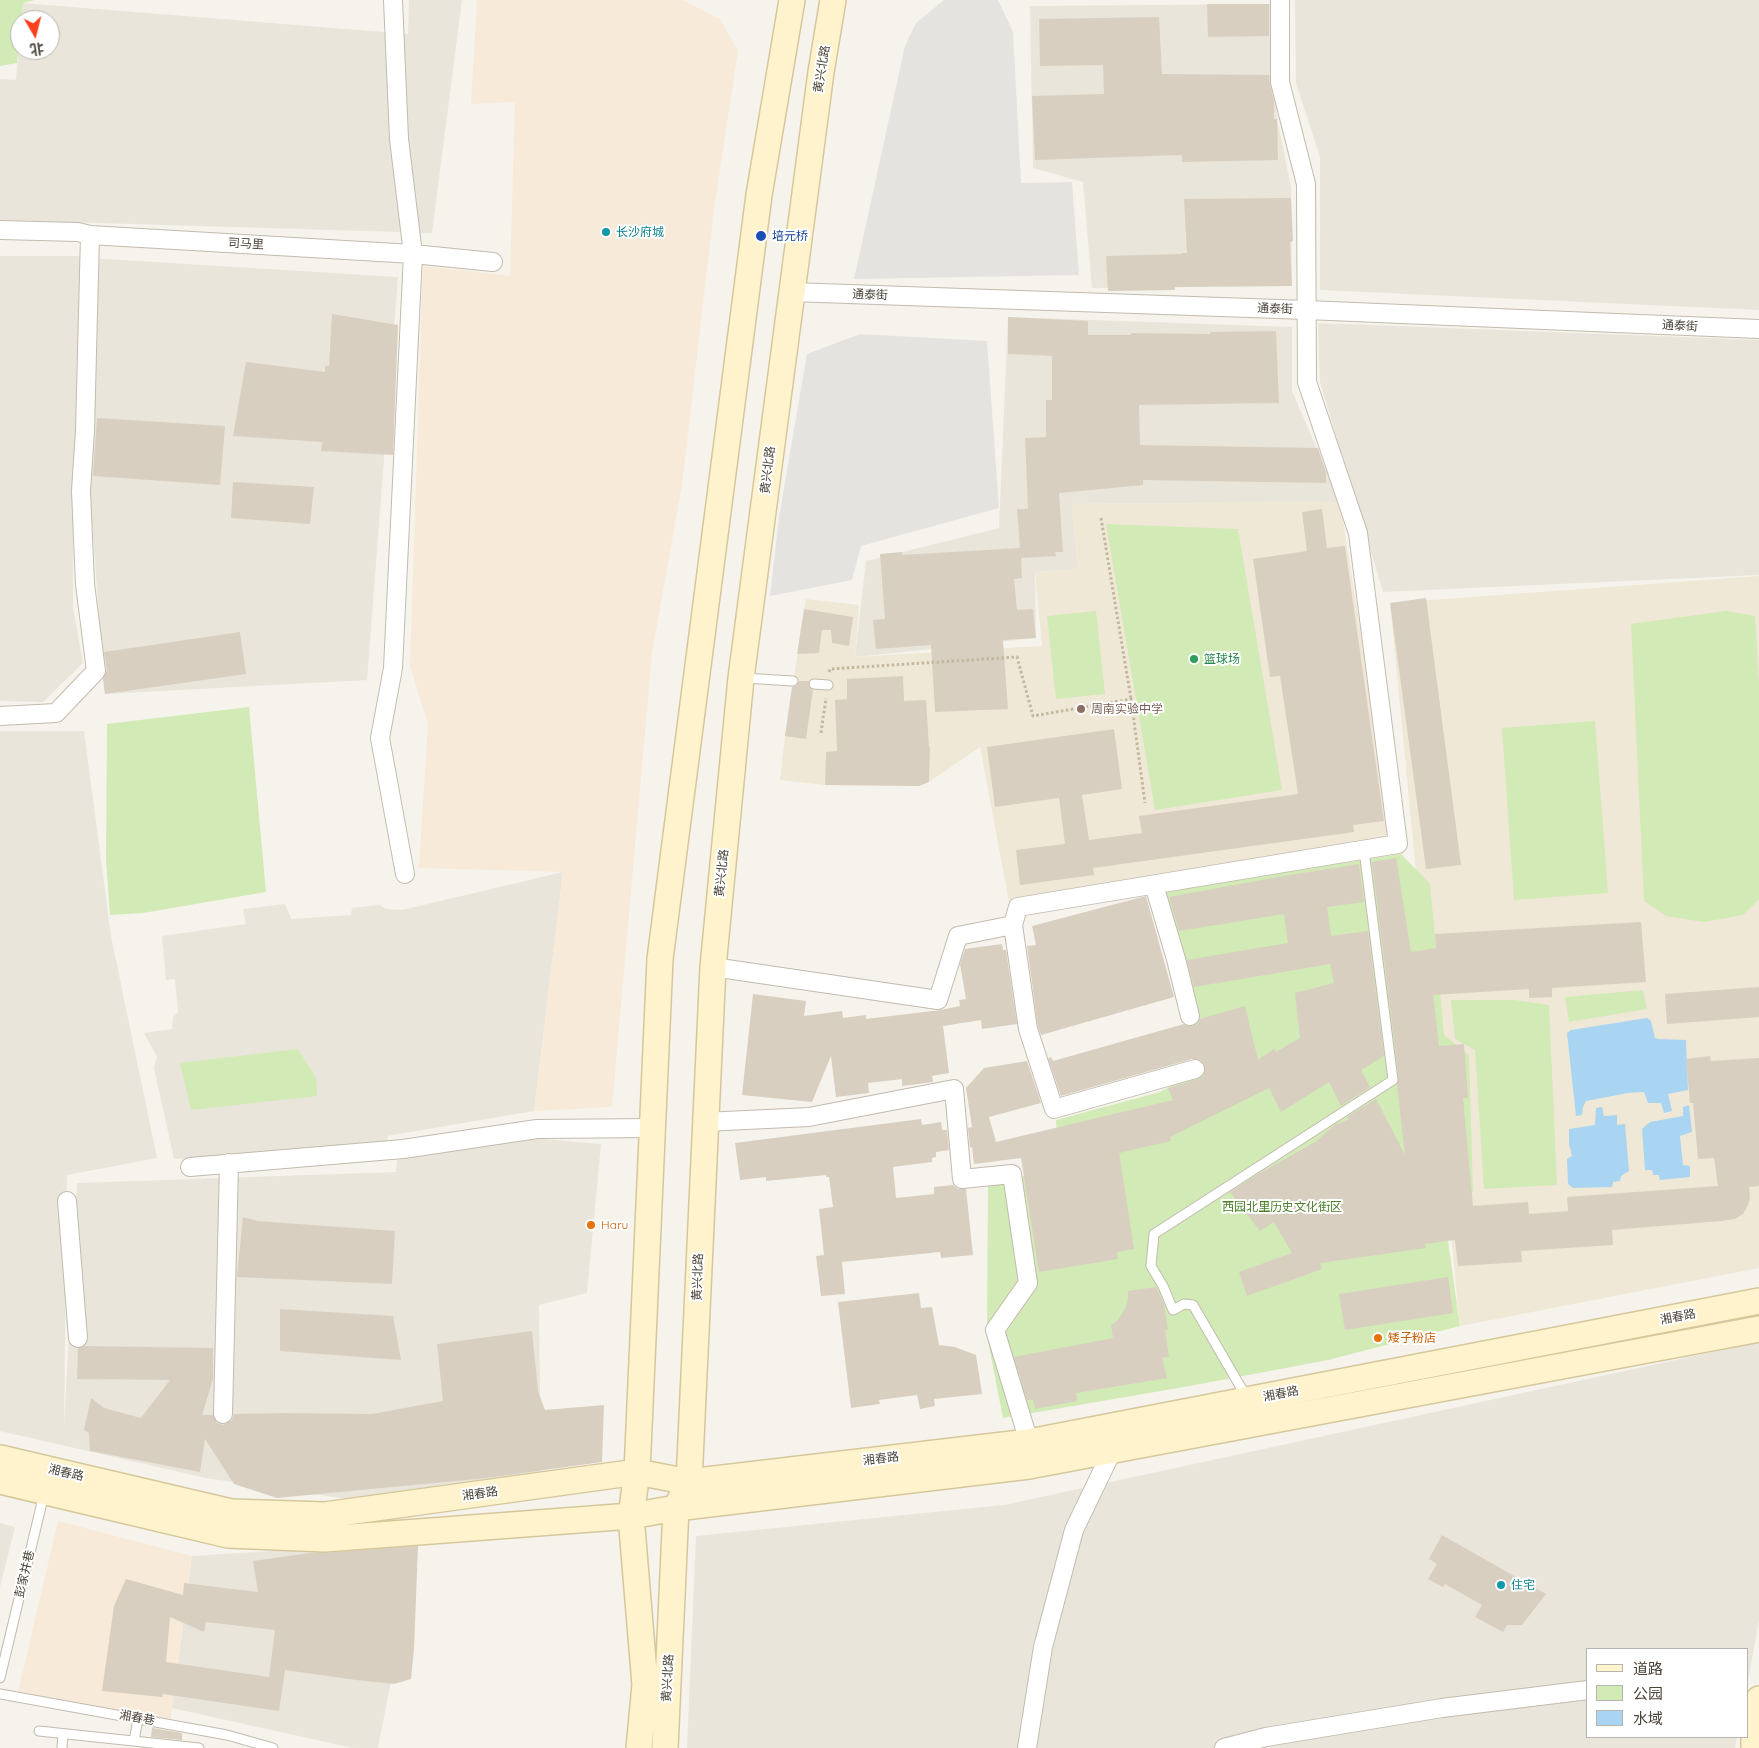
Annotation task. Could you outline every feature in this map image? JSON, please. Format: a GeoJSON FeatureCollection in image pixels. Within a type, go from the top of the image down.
{"type":"FeatureCollection","features":[{"type":"Feature","properties":{"kind":"street"},"geometry":{"type":"LineString","coordinates":[[393,0],[399,139],[413,254],[393,668],[380,738],[405,874]]}},
{"type":"Feature","properties":{"kind":"street","name":"黄兴北路"},"geometry":{"type":"LineString","coordinates":[[639,1748],[645,1686],[631,1516],[637,1472],[660,959],[759,195],[792,0]]}},
{"type":"Feature","properties":{"kind":"street","name":"黄兴北路"},"geometry":{"type":"LineString","coordinates":[[665,1748],[676,1508],[689,1482],[704,1122],[713,967],[741,678],[820,72],[833,0]]}},
{"type":"Feature","properties":{"kind":"street"},"geometry":{"type":"LineString","coordinates":[[1194,1069],[1054,1110],[1028,1029],[1013,925],[1018,907],[1398,844],[1358,533],[1308,382],[1306,184],[1280,82],[1280,0]]}},
{"type":"Feature","properties":{"kind":"street","name":"司马里"},"geometry":{"type":"LineString","coordinates":[[0,230],[78,232],[90,235],[413,254],[493,262]]}},
{"type":"Feature","properties":{"kind":"street"},"geometry":{"type":"LineString","coordinates":[[0,716],[56,713],[96,670],[85,584],[81,491],[85,430],[90,235]]}},
{"type":"Feature","properties":{"kind":"street","name":"通泰街"},"geometry":{"type":"LineString","coordinates":[[791,292],[1307,310],[1759,330]]}},
{"type":"Feature","properties":{"kind":"street"},"geometry":{"type":"LineString","coordinates":[[1154,884],[1190,1016]]}},
{"type":"Feature","properties":{"kind":"street"},"geometry":{"type":"LineString","coordinates":[[713,967],[938,1000],[958,936],[1013,925]]}},
{"type":"Feature","properties":{"kind":"street"},"geometry":{"type":"LineString","coordinates":[[704,1122],[809,1117],[954,1089],[962,1179],[1012,1174],[1028,1283],[995,1330],[1029,1442]]}},
{"type":"Feature","properties":{"kind":"street"},"geometry":{"type":"LineString","coordinates":[[190,1167],[403,1149],[537,1129],[652,1128]]}},
{"type":"Feature","properties":{"kind":"street"},"geometry":{"type":"LineString","coordinates":[[223,1414],[229,1163]]}},
{"type":"Feature","properties":{"kind":"street"},"geometry":{"type":"LineString","coordinates":[[67,1201],[78,1338]]}},
{"type":"Feature","properties":{"kind":"street","name":"湘春路"},"geometry":{"type":"LineString","coordinates":[[0,1481],[48,1481],[231,1512],[325,1515],[637,1472],[689,1482],[1029,1442],[1759,1301]]}},
{"type":"Feature","properties":{"kind":"street","name":"湘春路"},"geometry":{"type":"LineString","coordinates":[[0,1458],[48,1481],[228,1535],[325,1539],[631,1516],[676,1508],[1029,1466],[1759,1328]]}},
{"type":"Feature","properties":{"kind":"street"},"geometry":{"type":"LineString","coordinates":[[1027,1748],[1043,1647],[1074,1530],[1112,1450]]}},
{"type":"Feature","properties":{"kind":"street"},"geometry":{"type":"LineString","coordinates":[[1224,1748],[1266,1737],[1442,1708],[1586,1690]]}},
{"type":"Feature","properties":{"kind":"street"},"geometry":{"type":"LineString","coordinates":[[1752,1734],[1759,1699]]}},
{"type":"Feature","properties":{"kind":"lane"},"geometry":{"type":"LineString","coordinates":[[741,678],[793,681]]}},
{"type":"Feature","properties":{"kind":"lane"},"geometry":{"type":"LineString","coordinates":[[814,684],[828,685]]}},
{"type":"Feature","properties":{"kind":"lane"},"geometry":{"type":"LineString","coordinates":[[1249,1400],[1193,1305],[1184,1304],[1172,1310],[1164,1286],[1151,1266],[1154,1234],[1393,1080],[1364,850]]}},
{"type":"Feature","properties":{"kind":"lane","name":"彭家并巷"},"geometry":{"type":"LineString","coordinates":[[0,1678],[48,1481]]}},
{"type":"Feature","properties":{"kind":"lane","name":"湘春巷"},"geometry":{"type":"LineString","coordinates":[[0,1694],[227,1734],[273,1748]]}},
{"type":"Feature","properties":{"kind":"lane"},"geometry":{"type":"LineString","coordinates":[[138,1719],[140,1744]]}},
{"type":"Feature","properties":{"kind":"lane"},"geometry":{"type":"LineString","coordinates":[[39,1731],[140,1744],[199,1748]]}},
{"type":"Feature","properties":{"kind":"lane"},"geometry":{"type":"LineString","coordinates":[[62,1748],[63,1734]]}},
{"type":"Feature","properties":{"kind":"path"},"geometry":{"type":"LineString","coordinates":[[1101,518],[1131,698],[1145,803]]}},
{"type":"Feature","properties":{"kind":"path"},"geometry":{"type":"LineString","coordinates":[[821,732],[830,669],[1017,657],[1033,716],[1131,698]]}},
{"type":"Feature","properties":{"kind":"shaded area"},"geometry":{"type":"Polygon","coordinates":[[[409,0],[462,0],[432,233],[0,220],[0,79],[16,80],[18,60],[60,60],[60,10],[22,10],[23,3],[408,34],[409,0]]]}},
{"type":"Feature","properties":{"kind":"shaded area"},"geometry":{"type":"Polygon","coordinates":[[[477,0],[683,0],[720,19],[738,51],[714,209],[682,485],[652,653],[612,1107],[534,1111],[563,872],[419,868],[428,724],[410,666],[423,266],[510,276],[515,102],[471,104],[477,0]]]}},
{"type":"Feature","properties":{"kind":"shaded area"},"geometry":{"type":"Polygon","coordinates":[[[944,0],[998,0],[1013,32],[1021,183],[1072,182],[1079,275],[854,279],[905,46],[916,23],[944,0]]]}},
{"type":"Feature","properties":{"kind":"shaded area"},"geometry":{"type":"Polygon","coordinates":[[[1295,0],[1759,0],[1759,310],[1320,290],[1320,157],[1296,83],[1295,0]]]}},
{"type":"Feature","properties":{"kind":"shaded area"},"geometry":{"type":"Polygon","coordinates":[[[1271,4],[1277,119],[1291,187],[1292,286],[1092,288],[1083,182],[1033,168],[1030,6],[1271,4]]]}},
{"type":"Feature","properties":{"kind":"shaded area"},"geometry":{"type":"Polygon","coordinates":[[[0,256],[81,256],[73,498],[73,607],[83,663],[43,702],[0,701],[0,256]]]}},
{"type":"Feature","properties":{"kind":"shaded area"},"geometry":{"type":"Polygon","coordinates":[[[89,258],[398,277],[367,680],[105,694],[91,509],[89,258]]]}},
{"type":"Feature","properties":{"kind":"shaded area"},"geometry":{"type":"Polygon","coordinates":[[[1008,317],[1292,327],[1292,391],[1340,502],[1072,504],[1078,569],[1035,572],[1036,638],[855,657],[866,561],[999,528],[1008,317]]]}},
{"type":"Feature","properties":{"kind":"shaded area"},"geometry":{"type":"Polygon","coordinates":[[[1318,323],[1759,340],[1759,575],[1383,592],[1320,382],[1318,323]]]}},
{"type":"Feature","properties":{"kind":"shaded area"},"geometry":{"type":"Polygon","coordinates":[[[860,334],[987,341],[999,508],[861,546],[852,580],[770,596],[779,517],[807,354],[860,334]]]}},
{"type":"Feature","properties":{"kind":"shaded area","name":"周南实验中学"},"geometry":{"type":"Polygon","coordinates":[[[1340,502],[1393,838],[1009,902],[980,747],[929,782],[919,786],[825,785],[780,780],[806,599],[859,605],[855,657],[1042,646],[1035,572],[1078,569],[1072,504],[1340,502]]]}},
{"type":"Feature","properties":{"kind":"shaded area"},"geometry":{"type":"Polygon","coordinates":[[[1759,576],[1759,1268],[1460,1326],[1390,603],[1759,576]]]}},
{"type":"Feature","properties":{"kind":"shaded area"},"geometry":{"type":"Polygon","coordinates":[[[0,731],[84,731],[111,936],[157,1158],[67,1175],[64,1427],[77,1183],[396,1172],[397,1160],[532,1138],[601,1144],[587,1293],[539,1305],[541,1481],[354,1500],[206,1478],[0,1431],[0,731]]]}},
{"type":"Feature","properties":{"kind":"shaded area"},"geometry":{"type":"Polygon","coordinates":[[[563,872],[534,1111],[387,1136],[390,1150],[174,1159],[154,1068],[157,1057],[144,1033],[172,1029],[173,1017],[178,1012],[175,979],[166,980],[162,936],[246,924],[243,909],[285,904],[291,919],[351,915],[352,908],[379,905],[386,909],[402,910],[563,872]]]}},
{"type":"Feature","properties":{"kind":"shaded area"},"geometry":{"type":"Polygon","coordinates":[[[1759,1342],[1759,1621],[1749,1676],[1749,1648],[1586,1648],[1586,1738],[1737,1738],[1735,1748],[687,1748],[696,1536],[1004,1505],[1759,1342]]]}},
{"type":"Feature","properties":{"kind":"shaded area"},"geometry":{"type":"Polygon","coordinates":[[[58,1521],[192,1556],[170,1724],[17,1697],[58,1521]]]}},
{"type":"Feature","properties":{"kind":"shaded area"},"geometry":{"type":"Polygon","coordinates":[[[0,1523],[15,1527],[0,1587],[0,1523]]]}},
{"type":"Feature","properties":{"kind":"shaded area"},"geometry":{"type":"Polygon","coordinates":[[[418,1542],[378,1748],[353,1748],[172,1708],[192,1556],[418,1542]]]}},
{"type":"Feature","properties":{"kind":"green space"},"geometry":{"type":"Polygon","coordinates":[[[0,0],[35,0],[23,3],[22,10],[10,10],[10,60],[17,60],[17,63],[0,66],[0,0]]]}},
{"type":"Feature","properties":{"kind":"green space","name":"篮球场"},"geometry":{"type":"Polygon","coordinates":[[[1106,524],[1238,529],[1282,790],[1155,810],[1106,524]]]}},
{"type":"Feature","properties":{"kind":"green space"},"geometry":{"type":"Polygon","coordinates":[[[1096,611],[1105,694],[1056,699],[1047,616],[1096,611]]]}},
{"type":"Feature","properties":{"kind":"green space"},"geometry":{"type":"Polygon","coordinates":[[[1726,611],[1755,616],[1759,684],[1759,899],[1743,915],[1704,922],[1666,916],[1644,901],[1631,624],[1726,611]]]}},
{"type":"Feature","properties":{"kind":"green space"},"geometry":{"type":"Polygon","coordinates":[[[249,707],[266,892],[143,913],[110,915],[106,859],[107,724],[249,707]]]}},
{"type":"Feature","properties":{"kind":"green space"},"geometry":{"type":"Polygon","coordinates":[[[1595,721],[1608,893],[1514,900],[1502,728],[1595,721]]]}},
{"type":"Feature","properties":{"kind":"green space","name":"西园北里历史文化街区"},"geometry":{"type":"Polygon","coordinates":[[[1401,854],[1430,884],[1444,1035],[1469,1055],[1473,1192],[1442,1199],[1460,1326],[1328,1360],[1003,1418],[987,1336],[988,1184],[1059,1168],[1056,1120],[1160,1092],[1203,1069],[1159,892],[1401,854]]]}},
{"type":"Feature","properties":{"kind":"green space"},"geometry":{"type":"Polygon","coordinates":[[[1643,990],[1647,1009],[1569,1022],[1565,997],[1643,990]]]}},
{"type":"Feature","properties":{"kind":"green space"},"geometry":{"type":"Polygon","coordinates":[[[1451,1000],[1515,1000],[1549,1005],[1557,1185],[1484,1189],[1475,1050],[1455,1039],[1451,1000]]]}},
{"type":"Feature","properties":{"kind":"green space"},"geometry":{"type":"Polygon","coordinates":[[[298,1049],[316,1078],[317,1096],[191,1110],[180,1063],[298,1049]]]}},
{"type":"Feature","properties":{"kind":"water"},"geometry":{"type":"Polygon","coordinates":[[[1647,1018],[1651,1021],[1655,1038],[1686,1040],[1688,1090],[1668,1094],[1672,1111],[1664,1113],[1661,1103],[1648,1103],[1644,1092],[1586,1101],[1582,1115],[1576,1116],[1567,1033],[1571,1030],[1647,1018]]]}},
{"type":"Feature","properties":{"kind":"water"},"geometry":{"type":"Polygon","coordinates":[[[1689,1105],[1692,1132],[1680,1136],[1683,1165],[1690,1166],[1690,1177],[1660,1180],[1659,1175],[1653,1175],[1652,1170],[1645,1170],[1642,1129],[1650,1122],[1683,1116],[1683,1107],[1689,1105]]]}},
{"type":"Feature","properties":{"kind":"water"},"geometry":{"type":"Polygon","coordinates":[[[1602,1107],[1604,1116],[1617,1115],[1617,1125],[1625,1124],[1629,1171],[1621,1176],[1620,1181],[1613,1182],[1612,1187],[1573,1188],[1568,1184],[1567,1159],[1572,1156],[1569,1144],[1569,1129],[1595,1125],[1596,1108],[1602,1107]]]}},
{"type":"Feature","properties":{"kind":"building"},"geometry":{"type":"Polygon","coordinates":[[[1207,4],[1269,4],[1269,36],[1208,37],[1207,4]]]}},
{"type":"Feature","properties":{"kind":"building"},"geometry":{"type":"Polygon","coordinates":[[[1159,17],[1162,74],[1269,75],[1274,101],[1274,119],[1277,119],[1278,160],[1182,162],[1182,155],[1035,160],[1032,96],[1104,94],[1103,65],[1040,66],[1039,19],[1159,17]]]}},
{"type":"Feature","properties":{"kind":"building"},"geometry":{"type":"Polygon","coordinates":[[[1291,198],[1293,241],[1290,242],[1292,286],[1175,287],[1175,290],[1108,291],[1106,256],[1187,253],[1184,199],[1291,198]]]}},
{"type":"Feature","properties":{"kind":"building"},"geometry":{"type":"Polygon","coordinates":[[[332,314],[398,325],[393,455],[321,451],[322,442],[233,436],[246,362],[325,372],[325,366],[329,366],[332,314]]]}},
{"type":"Feature","properties":{"kind":"building"},"geometry":{"type":"Polygon","coordinates":[[[1008,317],[1088,321],[1088,335],[1131,335],[1131,333],[1210,334],[1210,332],[1276,331],[1279,403],[1139,405],[1140,445],[1318,448],[1326,472],[1326,483],[1143,480],[1143,485],[1059,493],[1063,552],[1055,552],[1056,556],[1021,558],[1022,578],[1014,579],[1017,610],[1033,609],[1036,638],[1003,640],[1008,709],[935,712],[931,645],[876,649],[873,620],[885,619],[880,554],[902,552],[902,555],[1020,548],[1017,509],[1028,509],[1025,438],[1046,437],[1046,400],[1052,400],[1052,356],[1008,354],[1008,317]]]}},
{"type":"Feature","properties":{"kind":"building"},"geometry":{"type":"Polygon","coordinates":[[[97,418],[225,426],[220,485],[93,476],[97,418]]]}},
{"type":"Feature","properties":{"kind":"building"},"geometry":{"type":"Polygon","coordinates":[[[233,482],[314,487],[310,524],[231,518],[233,482]]]}},
{"type":"Feature","properties":{"kind":"building"},"geometry":{"type":"Polygon","coordinates":[[[1322,509],[1327,548],[1345,546],[1384,821],[1353,825],[1354,832],[1093,868],[1094,875],[1020,885],[1016,850],[1065,844],[1059,798],[995,807],[987,747],[1114,729],[1122,789],[1082,795],[1089,840],[1142,833],[1139,816],[1298,794],[1280,676],[1270,677],[1253,559],[1307,551],[1302,512],[1322,509]]]}},
{"type":"Feature","properties":{"kind":"building"},"geometry":{"type":"Polygon","coordinates":[[[1426,598],[1461,865],[1426,869],[1390,603],[1426,598]]]}},
{"type":"Feature","properties":{"kind":"building"},"geometry":{"type":"Polygon","coordinates":[[[804,609],[853,617],[849,646],[832,643],[831,630],[822,630],[819,653],[797,654],[804,609]]]}},
{"type":"Feature","properties":{"kind":"building"},"geometry":{"type":"Polygon","coordinates":[[[240,632],[246,674],[105,694],[103,679],[107,670],[104,652],[240,632]]]}},
{"type":"Feature","properties":{"kind":"building"},"geometry":{"type":"Polygon","coordinates":[[[903,676],[904,701],[926,700],[930,747],[929,782],[919,786],[825,785],[826,752],[837,751],[835,700],[847,699],[847,679],[903,676]]]}},
{"type":"Feature","properties":{"kind":"building"},"geometry":{"type":"Polygon","coordinates":[[[799,681],[809,681],[809,687],[813,690],[806,739],[785,736],[792,687],[796,686],[799,681]]]}},
{"type":"Feature","properties":{"kind":"building"},"geometry":{"type":"Polygon","coordinates":[[[1396,858],[1411,952],[1436,948],[1435,934],[1641,922],[1646,982],[1552,988],[1552,997],[1529,998],[1529,989],[1433,995],[1439,1046],[1464,1044],[1468,1098],[1463,1098],[1473,1206],[1528,1202],[1529,1214],[1568,1211],[1567,1197],[1718,1186],[1714,1158],[1698,1159],[1693,1103],[1690,1103],[1686,1059],[1710,1056],[1711,1061],[1759,1058],[1759,1186],[1749,1187],[1750,1198],[1743,1214],[1735,1219],[1721,1221],[1612,1230],[1613,1245],[1521,1251],[1522,1262],[1458,1266],[1455,1240],[1425,1244],[1426,1248],[1320,1263],[1322,1269],[1247,1296],[1239,1272],[1292,1253],[1274,1222],[1260,1231],[1230,1192],[1315,1142],[1335,1125],[1348,1120],[1347,1117],[1376,1099],[1405,1155],[1397,1084],[1399,1079],[1372,862],[1396,858]]]}},
{"type":"Feature","properties":{"kind":"building"},"geometry":{"type":"Polygon","coordinates":[[[1359,864],[1364,902],[1327,907],[1331,936],[1368,931],[1384,1056],[1361,1070],[1370,1087],[1341,1106],[1329,1082],[1281,1112],[1269,1088],[1170,1137],[1171,1141],[1119,1153],[1134,1249],[1117,1252],[1118,1259],[1039,1272],[1021,1158],[974,1164],[972,1147],[970,1148],[968,1128],[972,1127],[966,1088],[984,1068],[1027,1061],[1041,1103],[989,1117],[996,1142],[1173,1100],[1168,1088],[1198,1079],[1203,1076],[1205,1071],[1202,1061],[1192,1059],[1061,1096],[1048,1058],[1051,1057],[1053,1061],[1184,1024],[1193,1026],[1200,1019],[1245,1006],[1258,1060],[1274,1049],[1276,1052],[1300,1038],[1295,993],[1334,983],[1330,964],[1194,987],[1187,960],[1288,943],[1284,914],[1179,931],[1169,897],[1359,864]]]}},
{"type":"Feature","properties":{"kind":"building"},"geometry":{"type":"Polygon","coordinates":[[[1146,896],[1174,997],[1041,1035],[1038,1027],[1027,946],[1036,945],[1032,926],[1146,896]]]}},
{"type":"Feature","properties":{"kind":"building"},"geometry":{"type":"Polygon","coordinates":[[[1002,944],[1003,950],[1006,950],[1017,1024],[982,1029],[981,1020],[943,1026],[949,1073],[932,1076],[933,1082],[902,1086],[902,1079],[868,1083],[869,1093],[836,1097],[831,1056],[812,1102],[742,1095],[753,994],[806,1001],[804,1016],[842,1011],[843,1018],[866,1015],[866,1019],[941,1010],[960,1006],[959,1000],[966,999],[960,964],[965,949],[1002,944]]]}},
{"type":"Feature","properties":{"kind":"building"},"geometry":{"type":"Polygon","coordinates":[[[1759,987],[1759,1017],[1667,1024],[1665,994],[1759,987]]]}},
{"type":"Feature","properties":{"kind":"building"},"geometry":{"type":"Polygon","coordinates":[[[921,1119],[922,1125],[941,1122],[942,1130],[947,1130],[949,1150],[936,1152],[936,1157],[932,1158],[932,1162],[893,1167],[896,1198],[934,1194],[934,1187],[953,1185],[958,1189],[966,1189],[973,1255],[941,1258],[940,1252],[842,1262],[845,1294],[821,1296],[816,1256],[824,1255],[819,1209],[833,1207],[829,1177],[826,1177],[826,1175],[766,1181],[766,1177],[740,1180],[735,1143],[921,1119]]]}},
{"type":"Feature","properties":{"kind":"building"},"geometry":{"type":"Polygon","coordinates":[[[243,1217],[257,1221],[395,1231],[392,1284],[237,1277],[243,1217]]]}},
{"type":"Feature","properties":{"kind":"building"},"geometry":{"type":"Polygon","coordinates":[[[1448,1277],[1453,1313],[1345,1330],[1339,1294],[1448,1277]]]}},
{"type":"Feature","properties":{"kind":"building"},"geometry":{"type":"Polygon","coordinates":[[[1156,1287],[1164,1304],[1168,1330],[1165,1330],[1169,1357],[1162,1358],[1167,1378],[1076,1393],[1077,1401],[1035,1409],[1033,1400],[1027,1400],[1014,1357],[1113,1338],[1111,1325],[1117,1321],[1125,1309],[1128,1291],[1156,1287]]]}},
{"type":"Feature","properties":{"kind":"building"},"geometry":{"type":"Polygon","coordinates":[[[919,1293],[921,1308],[932,1307],[939,1345],[955,1347],[976,1355],[982,1394],[934,1399],[935,1406],[920,1409],[917,1395],[879,1400],[880,1404],[851,1408],[838,1302],[919,1293]]]}},
{"type":"Feature","properties":{"kind":"building"},"geometry":{"type":"Polygon","coordinates":[[[280,1309],[393,1316],[401,1360],[280,1351],[280,1309]]]}},
{"type":"Feature","properties":{"kind":"building"},"geometry":{"type":"Polygon","coordinates":[[[532,1331],[538,1391],[545,1410],[604,1405],[602,1462],[487,1478],[277,1498],[234,1484],[205,1439],[200,1472],[90,1451],[89,1433],[84,1430],[91,1398],[104,1408],[141,1418],[170,1380],[77,1379],[78,1348],[85,1346],[213,1348],[213,1379],[202,1415],[213,1415],[217,1423],[223,1425],[232,1420],[234,1414],[372,1414],[443,1401],[437,1344],[532,1331]]]}},
{"type":"Feature","properties":{"kind":"building","name":"住宅"},"geometry":{"type":"Polygon","coordinates":[[[1442,1535],[1546,1594],[1522,1625],[1507,1625],[1503,1632],[1475,1617],[1482,1605],[1445,1584],[1443,1587],[1428,1579],[1437,1564],[1429,1559],[1442,1535]]]}},
{"type":"Feature","properties":{"kind":"building"},"geometry":{"type":"Polygon","coordinates":[[[418,1546],[411,1679],[394,1684],[285,1670],[279,1711],[163,1694],[162,1697],[102,1691],[114,1606],[126,1579],[183,1595],[184,1583],[258,1592],[253,1561],[310,1553],[418,1546]],[[170,1617],[166,1662],[269,1677],[275,1630],[206,1622],[204,1632],[170,1617]]]}},
{"type":"Feature","properties":{"kind":"building"},"geometry":{"type":"Polygon","coordinates":[[[152,1728],[182,1733],[182,1740],[151,1737],[152,1728]]]}},
{"type":"Feature","properties":{"kind":"place","name":"长沙府城"},"geometry":{"type":"Point","coordinates":[606,232]}},
{"type":"Feature","properties":{"kind":"place","name":"培元桥"},"geometry":{"type":"Point","coordinates":[761,236]}},
{"type":"Feature","properties":{"kind":"place","name":"篮球场"},"geometry":{"type":"Point","coordinates":[1194,659]}},
{"type":"Feature","properties":{"kind":"place","name":"周南实验中学"},"geometry":{"type":"Point","coordinates":[1081,709]}},
{"type":"Feature","properties":{"kind":"place","name":"Haru"},"geometry":{"type":"Point","coordinates":[591,1225]}},
{"type":"Feature","properties":{"kind":"place","name":"矮子粉店"},"geometry":{"type":"Point","coordinates":[1378,1338]}},
{"type":"Feature","properties":{"kind":"place","name":"住宅"},"geometry":{"type":"Point","coordinates":[1501,1585]}}]}
